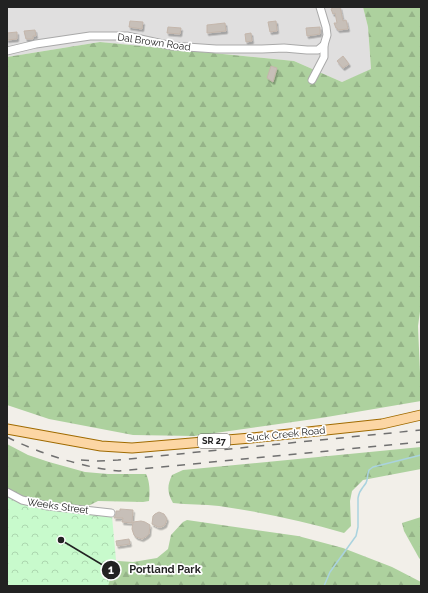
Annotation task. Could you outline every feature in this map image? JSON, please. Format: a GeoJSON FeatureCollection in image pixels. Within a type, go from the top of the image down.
{"type":"FeatureCollection","features":[{"type":"Feature","properties":{"kind":"main road","name":"Suck Creek Road"},"geometry":{"type":"LineString","coordinates":[[7,429],[102,446],[132,448],[251,438],[382,424],[421,415]]}},
{"type":"Feature","properties":{"kind":"street"},"geometry":{"type":"LineString","coordinates":[[312,80],[324,57],[324,45],[327,35],[320,7]]}},
{"type":"Feature","properties":{"kind":"street","name":"Dal Brown Road"},"geometry":{"type":"LineString","coordinates":[[7,51],[36,44],[90,36],[127,36],[172,46],[216,49],[284,48],[318,50],[324,45]]}},
{"type":"Feature","properties":{"kind":"street","name":"Weeks Street"},"geometry":{"type":"LineString","coordinates":[[7,492],[22,500],[48,506],[111,513]]}},
{"type":"Feature","properties":{"kind":"shaded area"},"geometry":{"type":"Polygon","coordinates":[[[7,7],[363,7],[368,27],[371,70],[342,82],[294,61],[100,42],[7,57],[7,7]]]}},
{"type":"Feature","properties":{"kind":"green space"},"geometry":{"type":"Polygon","coordinates":[[[363,7],[421,7],[421,304],[418,326],[421,401],[321,418],[194,436],[133,435],[49,419],[7,405],[7,57],[100,42],[294,61],[342,82],[371,69],[368,27],[363,7]]]}},
{"type":"Feature","properties":{"kind":"green space"},"geometry":{"type":"Polygon","coordinates":[[[7,444],[28,455],[85,472],[108,474],[146,474],[150,494],[149,501],[98,501],[88,506],[54,505],[38,502],[21,496],[7,488],[7,444]]]}},
{"type":"Feature","properties":{"kind":"green space"},"geometry":{"type":"Polygon","coordinates":[[[421,447],[421,469],[363,480],[352,491],[350,501],[351,526],[344,533],[298,521],[250,511],[213,505],[173,503],[169,492],[169,482],[172,475],[183,470],[421,447]]]}},
{"type":"Feature","properties":{"kind":"green space"},"geometry":{"type":"Polygon","coordinates":[[[7,496],[17,502],[43,508],[112,516],[116,560],[108,586],[7,586],[7,496]]]}},
{"type":"Feature","properties":{"kind":"green space"},"geometry":{"type":"Polygon","coordinates":[[[421,517],[421,560],[404,531],[402,523],[421,517]]]}},
{"type":"Feature","properties":{"kind":"green space"},"geometry":{"type":"Polygon","coordinates":[[[187,520],[298,536],[343,548],[392,567],[421,582],[421,586],[10,586],[104,560],[133,562],[157,558],[168,549],[171,535],[183,522],[187,520]]]}},
{"type":"Feature","properties":{"kind":"building"},"geometry":{"type":"Polygon","coordinates":[[[333,7],[340,7],[343,21],[346,20],[348,29],[338,30],[336,28],[334,23],[337,23],[335,13],[333,14],[331,9],[333,7]]]}},
{"type":"Feature","properties":{"kind":"building"},"geometry":{"type":"Polygon","coordinates":[[[130,21],[143,22],[142,29],[129,27],[130,21]]]}},
{"type":"Feature","properties":{"kind":"building"},"geometry":{"type":"Polygon","coordinates":[[[276,21],[277,31],[270,32],[268,22],[276,21]]]}},
{"type":"Feature","properties":{"kind":"building"},"geometry":{"type":"Polygon","coordinates":[[[225,23],[226,31],[207,33],[207,25],[225,23]]]}},
{"type":"Feature","properties":{"kind":"building"},"geometry":{"type":"Polygon","coordinates":[[[168,27],[181,28],[180,34],[167,33],[168,27]]]}},
{"type":"Feature","properties":{"kind":"building"},"geometry":{"type":"Polygon","coordinates":[[[320,27],[320,34],[307,36],[306,28],[320,27]]]}},
{"type":"Feature","properties":{"kind":"building"},"geometry":{"type":"Polygon","coordinates":[[[35,30],[36,36],[33,36],[33,39],[26,39],[24,31],[35,30]]]}},
{"type":"Feature","properties":{"kind":"building"},"geometry":{"type":"Polygon","coordinates":[[[17,32],[17,39],[7,40],[7,33],[17,32]]]}},
{"type":"Feature","properties":{"kind":"building"},"geometry":{"type":"Polygon","coordinates":[[[251,33],[252,41],[246,42],[245,34],[251,33]]]}},
{"type":"Feature","properties":{"kind":"building"},"geometry":{"type":"Polygon","coordinates":[[[343,56],[349,64],[343,68],[337,61],[343,56]]]}},
{"type":"Feature","properties":{"kind":"building"},"geometry":{"type":"Polygon","coordinates":[[[271,66],[277,68],[273,82],[267,78],[271,66]]]}},
{"type":"Feature","properties":{"kind":"building"},"geometry":{"type":"Polygon","coordinates":[[[120,509],[133,510],[132,523],[122,522],[123,518],[114,518],[116,511],[120,511],[120,509]]]}},
{"type":"Feature","properties":{"kind":"building"},"geometry":{"type":"Polygon","coordinates":[[[159,512],[164,514],[167,519],[165,525],[161,527],[152,524],[153,516],[159,512]]]}},
{"type":"Feature","properties":{"kind":"building"},"geometry":{"type":"Polygon","coordinates":[[[141,521],[150,525],[149,534],[142,539],[134,535],[132,529],[133,522],[141,521]]]}},
{"type":"Feature","properties":{"kind":"building"},"geometry":{"type":"Polygon","coordinates":[[[129,539],[130,544],[117,546],[116,541],[129,539]]]}},
{"type":"Feature","properties":{"kind":"waterway"},"geometry":{"type":"LineString","coordinates":[[324,586],[330,572],[356,536],[358,527],[358,495],[366,483],[369,470],[373,467],[421,455]]}},
{"type":"Feature","properties":{"kind":"railway"},"geometry":{"type":"LineString","coordinates":[[81,460],[118,460],[421,430]]}},
{"type":"Feature","properties":{"kind":"railway"},"geometry":{"type":"LineString","coordinates":[[7,437],[33,449],[62,459],[91,467],[119,471],[421,442]]}},
{"type":"Feature","properties":{"kind":"place","name":"Portland Park"},"geometry":{"type":"Point","coordinates":[61,540]}}]}
